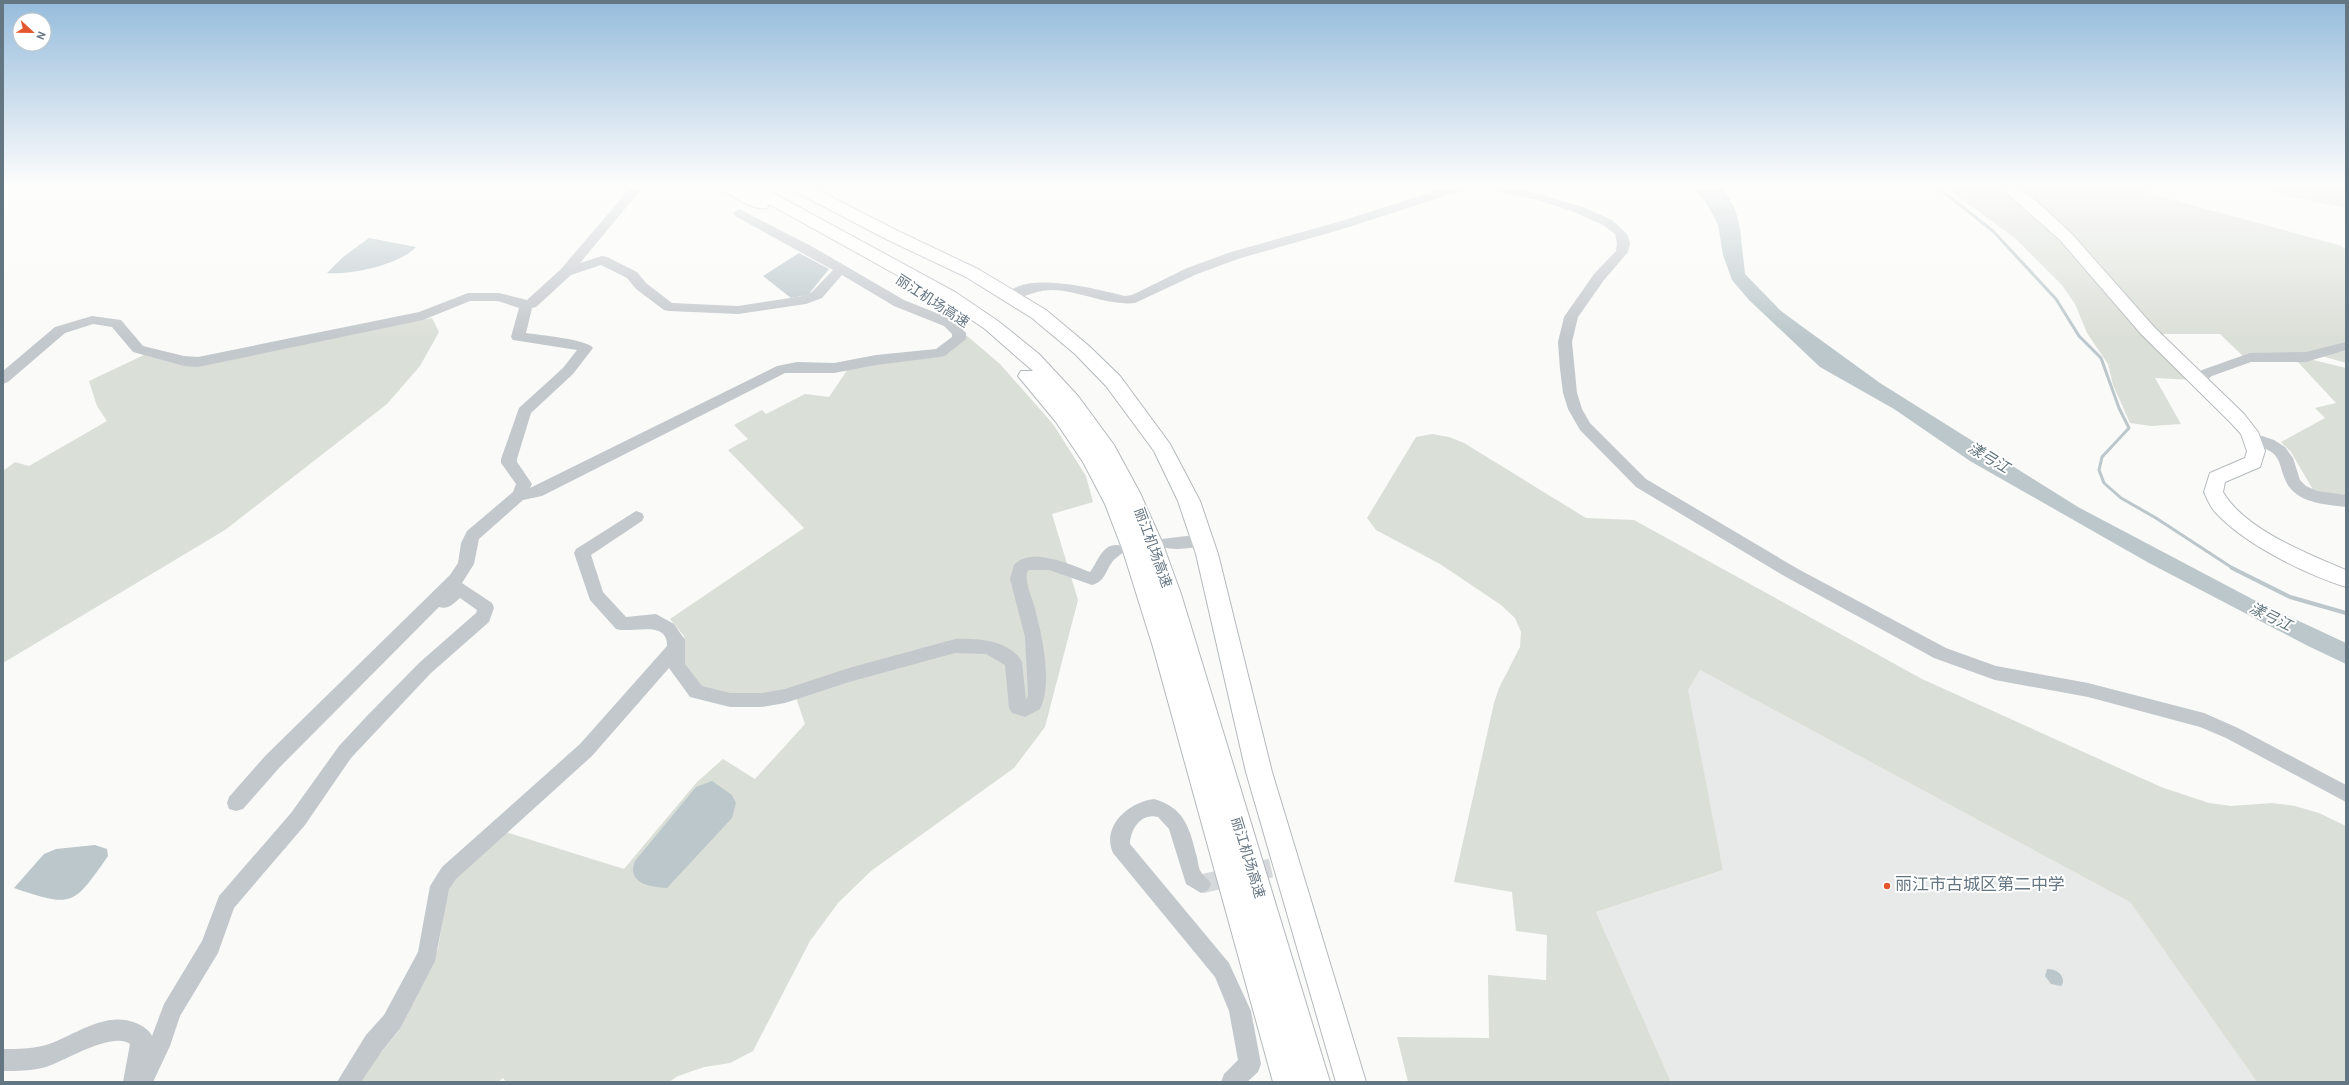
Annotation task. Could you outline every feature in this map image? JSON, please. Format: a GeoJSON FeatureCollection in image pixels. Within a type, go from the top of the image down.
{"type":"FeatureCollection","features":[{"type":"Feature","properties":{"kind":"highway","name":"丽江机场高速"},"geometry":{"type":"LineString","coordinates":[[821,238],[878,269],[967,324],[1006,354],[1033,380],[1072,428],[1109,487],[1128,531],[1161,636],[1288,1082]]}},
{"type":"Feature","properties":{"kind":"highway","name":"丽江机场高速"},"geometry":{"type":"LineString","coordinates":[[843,238],[942,292],[1010,339],[1034,360],[1074,405],[1113,459],[1135,501],[1149,534],[1181,632],[1315,1082]]}},
{"type":"Feature","properties":{"kind":"highway"},"geometry":{"type":"LineString","coordinates":[[897,238],[972,273],[1012,296],[1039,314],[1077,345],[1127,397],[1151,431],[1172,466],[1189,501],[1203,540],[1259,772],[1279,866],[1351,1082]]}},
{"type":"Feature","properties":{"kind":"main road"},"geometry":{"type":"LineString","coordinates":[[2068,238],[2126,308],[2244,425],[2253,438],[2256,451],[2253,462],[2217,478],[2214,482],[2212,492],[2217,503],[2235,520],[2253,532],[2294,555],[2346,579]]}},
{"type":"Feature","properties":{"kind":"street"},"geometry":{"type":"LineString","coordinates":[[3,379],[60,330],[92,320],[116,323],[138,349],[184,361],[198,362],[423,316],[468,297],[499,297],[526,305],[536,301],[566,272],[595,238]]}},
{"type":"Feature","properties":{"kind":"street"},"geometry":{"type":"LineString","coordinates":[[519,496],[537,492],[782,369],[797,367],[834,368],[876,360],[940,353],[959,339],[959,333],[953,325],[899,303],[784,238]]}},
{"type":"Feature","properties":{"kind":"street"},"geometry":{"type":"LineString","coordinates":[[1012,296],[1032,288],[1052,286],[1125,300],[1135,299],[1192,271],[1236,255],[1297,238]]}},
{"type":"Feature","properties":{"kind":"street"},"geometry":{"type":"LineString","coordinates":[[1622,238],[1624,243],[1622,252],[1600,277],[1570,320],[1565,342],[1567,369],[1572,398],[1585,426],[1631,474],[1653,492],[1716,526],[1792,573],[1940,652],[1995,673],[2088,690],[2154,706],[2204,721],[2232,733],[2346,794]]}},
{"type":"Feature","properties":{"kind":"street"},"geometry":{"type":"LineString","coordinates":[[566,272],[602,260],[632,275],[641,286],[669,306],[747,310],[813,298],[841,269]]}},
{"type":"Feature","properties":{"kind":"street"},"geometry":{"type":"LineString","coordinates":[[236,803],[273,761],[464,569],[468,558],[469,543],[473,535],[519,496],[524,484],[509,463],[509,459],[524,411],[568,371],[586,348],[549,340],[518,337],[526,305]]}},
{"type":"Feature","properties":{"kind":"street"},"geometry":{"type":"LineString","coordinates":[[2198,380],[2207,373],[2250,358],[2306,357],[2346,346]]}},
{"type":"Feature","properties":{"kind":"street"},"geometry":{"type":"LineString","coordinates":[[2253,438],[2266,442],[2283,455],[2292,478],[2300,490],[2318,498],[2346,501]]}},
{"type":"Feature","properties":{"kind":"street"},"geometry":{"type":"LineString","coordinates":[[636,517],[582,553],[596,595],[622,624],[656,621],[675,637],[676,666],[696,692],[730,700],[762,700],[785,696],[849,675],[955,646],[980,646],[997,651],[1013,662],[1018,708],[1025,710],[1034,704],[1037,695],[1034,637],[1017,574],[1019,569],[1026,564],[1050,564],[1092,579],[1097,575],[1106,556],[1117,550]]}},
{"type":"Feature","properties":{"kind":"street"},"geometry":{"type":"LineString","coordinates":[[1168,543],[1203,540]]}},
{"type":"Feature","properties":{"kind":"street"},"geometry":{"type":"LineString","coordinates":[[141,1082],[159,1046],[171,1011],[211,946],[226,903],[298,819],[345,752],[425,668],[483,617],[486,608],[460,589],[426,616],[413,619]]}},
{"type":"Feature","properties":{"kind":"street"},"geometry":{"type":"LineString","coordinates":[[348,1082],[374,1043],[392,1022],[428,954],[440,886],[449,873],[586,750],[676,648]]}},
{"type":"Feature","properties":{"kind":"street"},"geometry":{"type":"LineString","coordinates":[[1201,884],[1193,878],[1172,817],[1164,810],[1151,808],[1138,811],[1132,815],[1121,830],[1120,848],[1222,970],[1235,995],[1245,1028],[1250,1064],[1232,1082]]}},
{"type":"Feature","properties":{"kind":"street"},"geometry":{"type":"LineString","coordinates":[[3,1060],[45,1056],[98,1034],[122,1030],[137,1034],[142,1039],[134,1082]]}},
{"type":"Feature","properties":{"kind":"shaded area"},"geometry":{"type":"Polygon","coordinates":[[[2015,238],[2058,238],[2195,380],[2155,378],[2181,424],[2151,426],[2130,423],[2113,385],[2108,364],[2087,333],[2075,304],[2062,285],[2015,238]]]}},
{"type":"Feature","properties":{"kind":"shaded area"},"geometry":{"type":"Polygon","coordinates":[[[2075,238],[2311,238],[2342,246],[2346,250],[2346,363],[2308,352],[2244,357],[2220,334],[2158,334],[2075,238]]]}},
{"type":"Feature","properties":{"kind":"shaded area"},"geometry":{"type":"Polygon","coordinates":[[[432,318],[439,332],[420,366],[387,404],[225,530],[3,663],[3,471],[15,462],[29,466],[107,421],[97,406],[89,381],[146,354],[184,365],[432,318]]]}},
{"type":"Feature","properties":{"kind":"shaded area"},"geometry":{"type":"Polygon","coordinates":[[[966,335],[1000,364],[1053,424],[1086,476],[1093,502],[1052,514],[1078,600],[1045,727],[1014,768],[871,871],[838,903],[810,941],[753,1051],[730,1063],[704,1067],[678,1076],[669,1082],[506,1082],[503,1078],[498,1082],[356,1082],[399,1031],[438,949],[448,886],[506,832],[624,869],[697,782],[723,759],[755,779],[805,724],[793,689],[759,695],[733,696],[710,693],[701,688],[692,677],[679,654],[684,636],[670,619],[804,528],[728,450],[748,439],[734,425],[762,410],[766,414],[805,394],[829,397],[850,366],[936,357],[949,353],[966,335]]]}},
{"type":"Feature","properties":{"kind":"shaded area"},"geometry":{"type":"Polygon","coordinates":[[[2313,360],[2346,368],[2346,500],[2316,495],[2291,452],[2281,442],[2325,418],[2315,408],[2336,403],[2297,361],[2313,360]]]}},
{"type":"Feature","properties":{"kind":"shaded area"},"geometry":{"type":"Polygon","coordinates":[[[1432,434],[1449,437],[1464,443],[1586,518],[1634,520],[1922,679],[2161,787],[2209,803],[2231,806],[2272,803],[2295,806],[2319,813],[2346,826],[2346,1082],[2257,1082],[2130,902],[1700,670],[1688,690],[1723,870],[1596,912],[1671,1082],[1408,1082],[1397,1037],[1489,1038],[1488,975],[1546,980],[1547,935],[1516,931],[1512,892],[1454,882],[1494,703],[1499,688],[1520,647],[1521,632],[1515,618],[1501,605],[1440,564],[1376,530],[1367,518],[1416,437],[1432,434]]]}},
{"type":"Feature","properties":{"kind":"shaded area","name":"丽江市古城区第二中学"},"geometry":{"type":"Polygon","coordinates":[[[1700,670],[2130,902],[2257,1082],[1671,1082],[1596,912],[1723,870],[1687,690],[1700,670]]]}},
{"type":"Feature","properties":{"kind":"water"},"geometry":{"type":"Polygon","coordinates":[[[369,238],[416,247],[398,259],[374,268],[349,272],[327,273],[343,257],[369,238]]]}},
{"type":"Feature","properties":{"kind":"water","name":"漾弓江"},"geometry":{"type":"Polygon","coordinates":[[[1720,238],[1741,238],[1745,274],[1781,311],[1880,383],[2078,507],[2256,601],[2346,643],[2346,664],[2308,646],[2149,563],[1970,461],[1894,409],[1820,367],[1749,300],[1732,280],[1723,255],[1720,238]]]}},
{"type":"Feature","properties":{"kind":"water"},"geometry":{"type":"Polygon","coordinates":[[[799,253],[829,269],[808,295],[791,298],[763,276],[799,253]]]}},
{"type":"Feature","properties":{"kind":"water"},"geometry":{"type":"Polygon","coordinates":[[[712,781],[732,795],[736,803],[732,818],[667,888],[647,885],[641,882],[634,874],[633,868],[635,861],[696,787],[712,781]]]}},
{"type":"Feature","properties":{"kind":"water"},"geometry":{"type":"Polygon","coordinates":[[[95,845],[107,849],[108,856],[87,885],[70,898],[60,900],[14,888],[44,854],[56,849],[95,845]]]}},
{"type":"Feature","properties":{"kind":"water"},"geometry":{"type":"Polygon","coordinates":[[[2047,969],[2056,971],[2061,975],[2063,983],[2061,986],[2051,984],[2045,976],[2047,969]]]}},
{"type":"Feature","properties":{"kind":"waterway"},"geometry":{"type":"LineString","coordinates":[[1999,238],[2056,299],[2079,336],[2101,358],[2119,408],[2129,428],[2102,457],[2099,470],[2104,483],[2121,498],[2156,518],[2234,569]]}},
{"type":"Feature","properties":{"kind":"waterway"},"geometry":{"type":"LineString","coordinates":[[2234,569],[2290,597],[2346,613]]}},
{"type":"Feature","properties":{"kind":"tunnel"},"geometry":{"type":"LineString","coordinates":[[1201,884],[1271,868]]}},
{"type":"Feature","properties":{"kind":"place","name":"丽江市古城区第二中学"},"geometry":{"type":"Point","coordinates":[1887,886]}}]}
